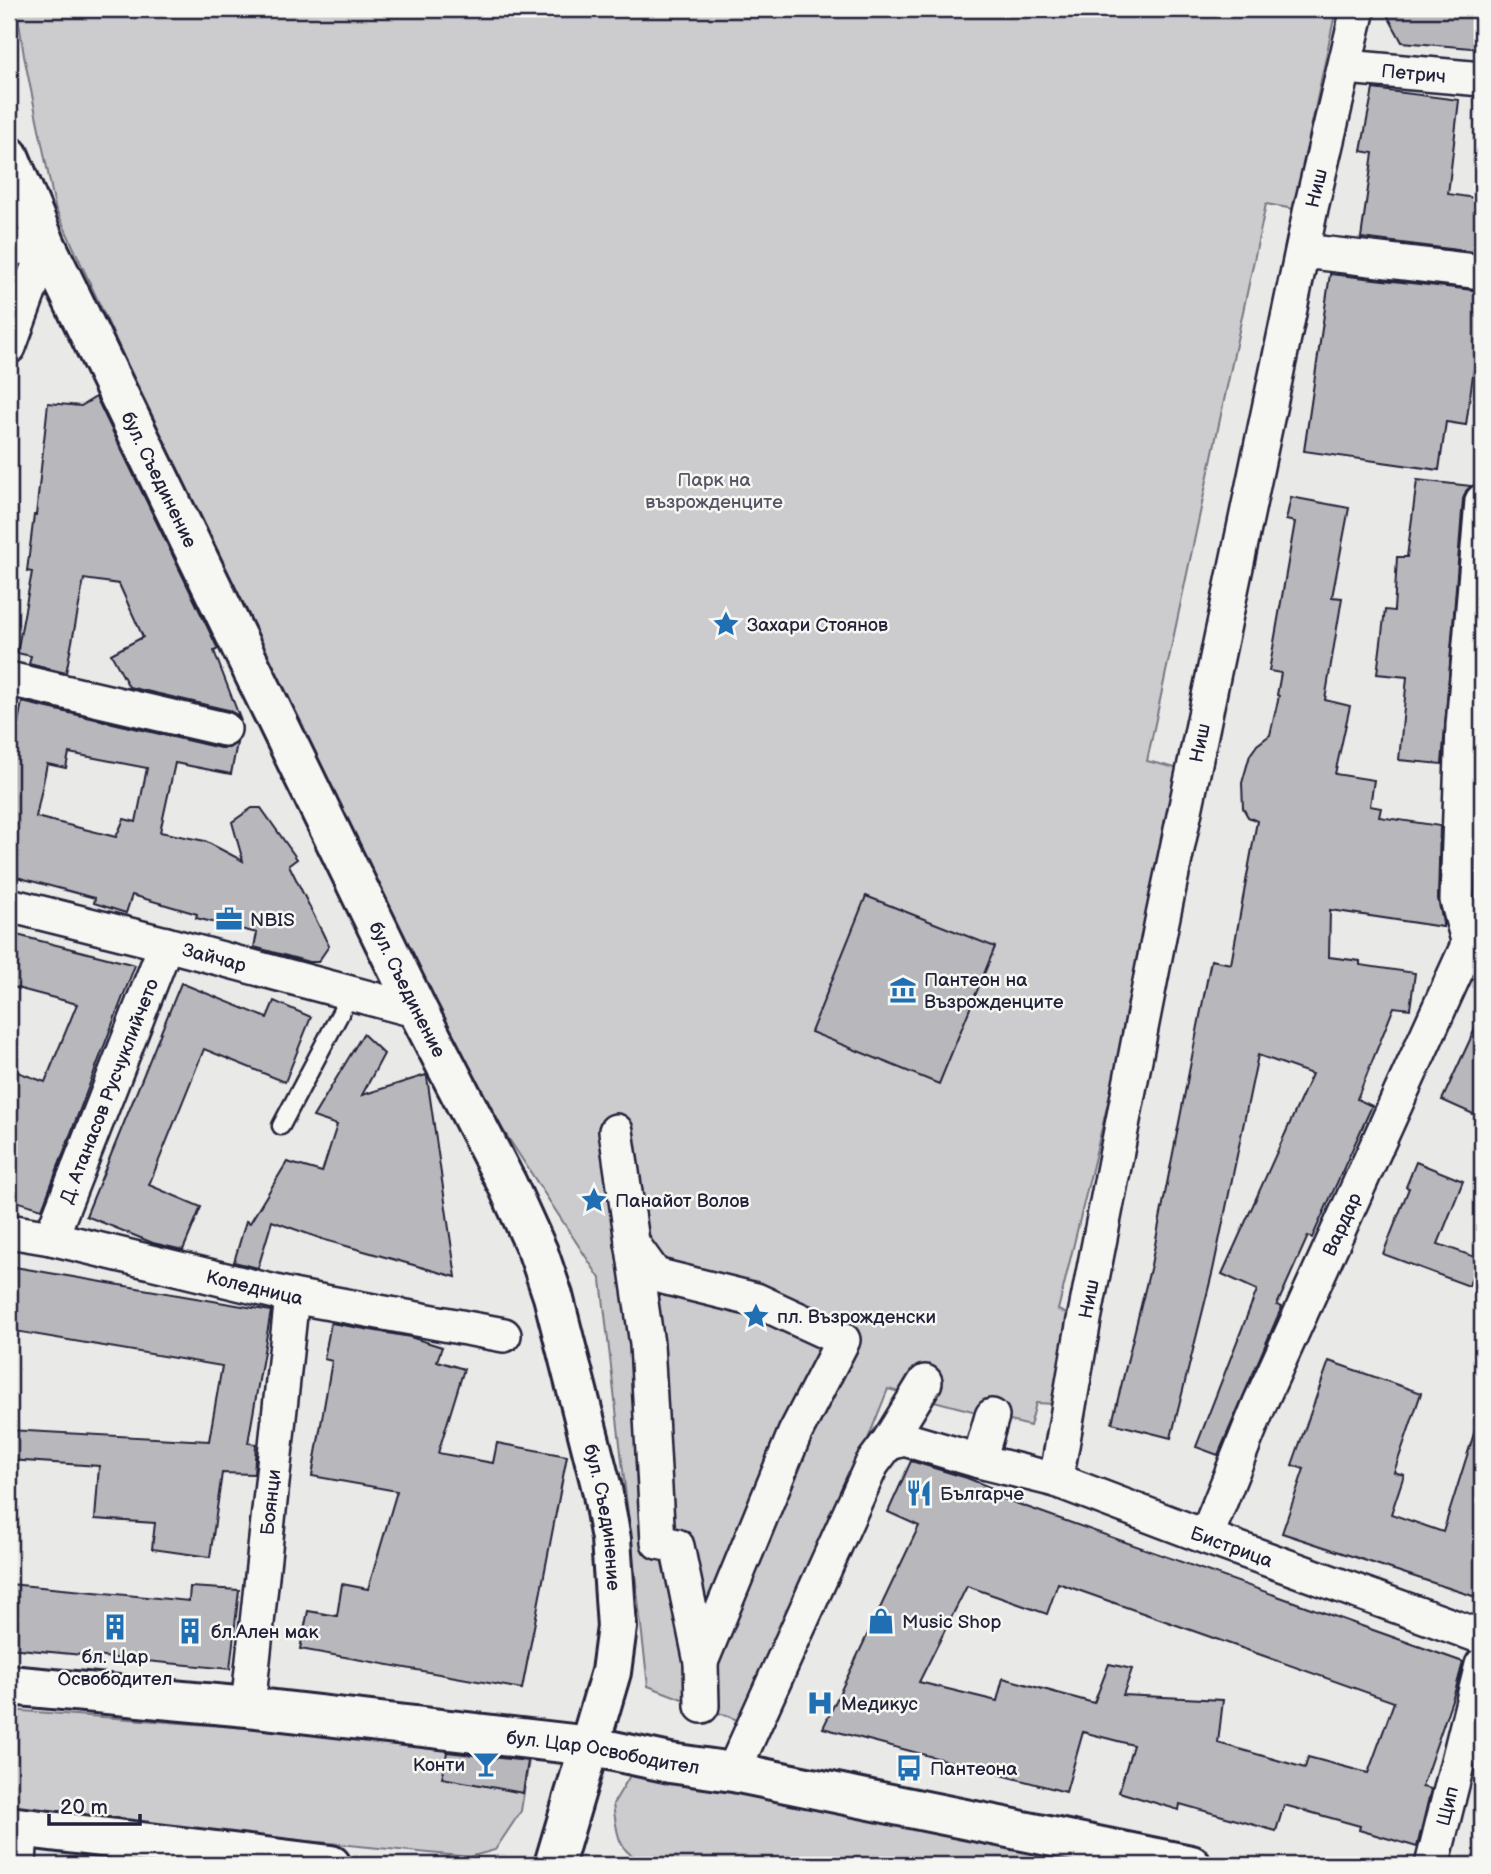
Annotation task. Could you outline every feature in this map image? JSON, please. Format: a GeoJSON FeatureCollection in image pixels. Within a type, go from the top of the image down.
{"type":"FeatureCollection","features":[{"type":"Feature","properties":{"kind":"main road","name":"бул. Съединение"},"geometry":{"type":"LineString","coordinates":[[9,156],[27,246],[508,1186],[538,1252],[553,1296],[602,1489],[611,1539],[617,1627],[611,1672],[554,1865]]}},
{"type":"Feature","properties":{"kind":"main road","name":"бул. Цар Освободител"},"geometry":{"type":"LineString","coordinates":[[9,1685],[248,1707],[590,1746],[670,1763],[733,1772],[1191,1865]]}},
{"type":"Feature","properties":{"kind":"main road"},"geometry":{"type":"LineString","coordinates":[[15,1826],[331,1865]]}},
{"type":"Feature","properties":{"kind":"street","name":"Ниш"},"geometry":{"type":"LineString","coordinates":[[1056,1480],[1159,935],[1311,208],[1358,9]]}},
{"type":"Feature","properties":{"kind":"street","name":"Петрич"},"geometry":{"type":"LineString","coordinates":[[1346,67],[1482,79]]}},
{"type":"Feature","properties":{"kind":"street"},"geometry":{"type":"LineString","coordinates":[[9,347],[27,246]]}},
{"type":"Feature","properties":{"kind":"street"},"geometry":{"type":"LineString","coordinates":[[1303,251],[1482,272]]}},
{"type":"Feature","properties":{"kind":"street"},"geometry":{"type":"LineString","coordinates":[[1476,929],[1457,900],[1473,727],[1482,501]]}},
{"type":"Feature","properties":{"kind":"street"},"geometry":{"type":"LineString","coordinates":[[9,679],[224,729]]}},
{"type":"Feature","properties":{"kind":"street","name":"Зайчар"},"geometry":{"type":"LineString","coordinates":[[9,905],[418,1011]]}},
{"type":"Feature","properties":{"kind":"street","name":"Вардар"},"geometry":{"type":"LineString","coordinates":[[1206,1537],[1259,1403],[1476,929]]}},
{"type":"Feature","properties":{"kind":"street","name":"Д. Атанасов Русчуклийчето"},"geometry":{"type":"LineString","coordinates":[[51,1238],[166,944]]}},
{"type":"Feature","properties":{"kind":"street"},"geometry":{"type":"LineString","coordinates":[[616,1131],[647,1344],[658,1542],[673,1546],[701,1662],[702,1706]]}},
{"type":"Feature","properties":{"kind":"street","name":"Коледница"},"geometry":{"type":"LineString","coordinates":[[9,1231],[51,1238],[292,1296],[504,1335]]}},
{"type":"Feature","properties":{"kind":"street"},"geometry":{"type":"LineString","coordinates":[[632,1243],[655,1275],[756,1300],[844,1340],[794,1433],[701,1662]]}},
{"type":"Feature","properties":{"kind":"street","name":"Боянци"},"geometry":{"type":"LineString","coordinates":[[248,1707],[292,1296]]}},
{"type":"Feature","properties":{"kind":"street"},"geometry":{"type":"LineString","coordinates":[[733,1772],[872,1464],[925,1382]]}},
{"type":"Feature","properties":{"kind":"street"},"geometry":{"type":"LineString","coordinates":[[979,1461],[992,1416]]}},
{"type":"Feature","properties":{"kind":"street","name":"Бистрица"},"geometry":{"type":"LineString","coordinates":[[887,1444],[904,1439],[1056,1480],[1482,1637]]}},
{"type":"Feature","properties":{"kind":"street","name":"Щип"},"geometry":{"type":"LineString","coordinates":[[1432,1865],[1482,1665]]}},
{"type":"Feature","properties":{"kind":"street"},"geometry":{"type":"LineString","coordinates":[[15,1826],[19,1865]]}},
{"type":"Feature","properties":{"kind":"lane"},"geometry":{"type":"LineString","coordinates":[[281,1126],[351,993]]}},
{"type":"Feature","properties":{"kind":"green space","name":"Парк на възрожденците"},"geometry":{"type":"Polygon","coordinates":[[[17,9],[1336,9],[1294,209],[1266,204],[1147,761],[1188,771],[1058,1310],[1080,1319],[1056,1404],[1036,1403],[1030,1426],[888,1389],[859,1461],[740,1721],[648,1686],[601,1280],[422,1006],[55,207],[17,9]]]}},
{"type":"Feature","properties":{"kind":"green space"},"geometry":{"type":"Polygon","coordinates":[[[9,1710],[326,1734],[530,1754],[521,1811],[495,1850],[469,1857],[9,1811],[9,1710]]]}},
{"type":"Feature","properties":{"kind":"green space"},"geometry":{"type":"Polygon","coordinates":[[[634,1769],[1110,1865],[661,1865],[628,1853],[619,1839],[613,1804],[634,1769]]]}},
{"type":"Feature","properties":{"kind":"building"},"geometry":{"type":"Polygon","coordinates":[[[1384,9],[1482,9],[1482,49],[1402,42],[1384,9]]]}},
{"type":"Feature","properties":{"kind":"building"},"geometry":{"type":"Polygon","coordinates":[[[1373,89],[1459,100],[1448,194],[1482,199],[1482,253],[1361,238],[1373,153],[1361,151],[1373,89]]]}},
{"type":"Feature","properties":{"kind":"building"},"geometry":{"type":"Polygon","coordinates":[[[1330,274],[1482,291],[1482,311],[1466,425],[1446,422],[1439,470],[1304,451],[1330,274]]]}},
{"type":"Feature","properties":{"kind":"building"},"geometry":{"type":"Polygon","coordinates":[[[96,397],[218,649],[214,651],[241,721],[228,710],[129,687],[111,654],[143,637],[119,584],[84,579],[66,673],[29,664],[31,656],[17,653],[32,572],[27,571],[48,403],[81,406],[96,397]]]}},
{"type":"Feature","properties":{"kind":"building"},"geometry":{"type":"Polygon","coordinates":[[[1417,480],[1471,486],[1463,499],[1442,764],[1399,760],[1407,677],[1377,674],[1385,610],[1394,611],[1397,557],[1407,557],[1417,480]]]}},
{"type":"Feature","properties":{"kind":"building"},"geometry":{"type":"Polygon","coordinates":[[[1291,497],[1349,508],[1332,597],[1342,598],[1325,700],[1350,706],[1335,774],[1374,780],[1370,806],[1381,808],[1379,817],[1440,826],[1438,899],[1443,927],[1330,910],[1329,957],[1360,961],[1360,965],[1415,973],[1410,1009],[1394,1007],[1357,1099],[1372,1106],[1312,1238],[1308,1236],[1277,1305],[1282,1307],[1218,1455],[1196,1447],[1257,1290],[1222,1274],[1312,1074],[1258,1055],[1213,1270],[1171,1438],[1112,1423],[1151,1265],[1211,960],[1231,964],[1257,821],[1248,817],[1243,808],[1242,783],[1250,755],[1257,745],[1270,735],[1279,696],[1281,673],[1269,671],[1295,522],[1286,520],[1291,497]]]}},
{"type":"Feature","properties":{"kind":"building"},"geometry":{"type":"Polygon","coordinates":[[[22,702],[220,748],[229,748],[237,743],[231,774],[175,763],[160,832],[205,841],[243,861],[232,822],[252,808],[261,808],[297,859],[289,865],[329,946],[318,962],[309,962],[254,947],[257,933],[196,918],[197,914],[132,895],[126,913],[94,903],[95,898],[9,875],[9,769],[22,702]],[[69,753],[66,768],[47,764],[36,817],[116,837],[124,819],[136,822],[147,768],[69,753]]]}},
{"type":"Feature","properties":{"kind":"building","name":"Пантеон на Възрожденците"},"geometry":{"type":"Polygon","coordinates":[[[866,896],[995,947],[939,1084],[811,1032],[866,896]]]}},
{"type":"Feature","properties":{"kind":"building"},"geometry":{"type":"Polygon","coordinates":[[[9,933],[135,965],[42,1209],[9,1199],[9,1069],[45,1082],[77,1004],[9,986],[9,933]]]}},
{"type":"Feature","properties":{"kind":"building"},"geometry":{"type":"Polygon","coordinates":[[[181,983],[267,1018],[274,1001],[311,1017],[285,1082],[204,1049],[149,1185],[201,1207],[183,1250],[153,1243],[86,1216],[181,983]]]}},
{"type":"Feature","properties":{"kind":"building"},"geometry":{"type":"Polygon","coordinates":[[[1482,1014],[1482,1118],[1442,1100],[1482,1014]]]}},
{"type":"Feature","properties":{"kind":"building"},"geometry":{"type":"Polygon","coordinates":[[[363,1034],[384,1054],[362,1095],[426,1075],[427,1077],[456,1277],[325,1240],[272,1221],[258,1268],[234,1262],[246,1221],[250,1223],[287,1162],[322,1172],[337,1125],[313,1117],[363,1034]]]}},
{"type":"Feature","properties":{"kind":"building"},"geometry":{"type":"Polygon","coordinates":[[[1416,1162],[1463,1181],[1438,1244],[1478,1258],[1469,1286],[1383,1254],[1409,1188],[1406,1187],[1416,1162]]]}},
{"type":"Feature","properties":{"kind":"building"},"geometry":{"type":"Polygon","coordinates":[[[9,1266],[271,1311],[248,1443],[256,1444],[254,1474],[222,1473],[210,1557],[152,1549],[155,1523],[95,1519],[99,1466],[9,1460],[9,1430],[209,1441],[222,1366],[9,1330],[9,1266]]]}},
{"type":"Feature","properties":{"kind":"building"},"geometry":{"type":"Polygon","coordinates":[[[331,1323],[410,1337],[442,1347],[437,1361],[464,1369],[438,1453],[493,1463],[497,1443],[567,1456],[522,1689],[300,1649],[308,1611],[337,1616],[342,1584],[368,1589],[397,1491],[312,1476],[332,1361],[324,1359],[331,1323]]]}},
{"type":"Feature","properties":{"kind":"building"},"geometry":{"type":"Polygon","coordinates":[[[1329,1361],[1421,1393],[1394,1472],[1404,1475],[1391,1514],[1443,1532],[1477,1424],[1482,1425],[1482,1599],[1282,1533],[1304,1469],[1292,1465],[1329,1361]]]}},
{"type":"Feature","properties":{"kind":"building"},"geometry":{"type":"Polygon","coordinates":[[[911,1461],[992,1488],[990,1494],[1463,1662],[1422,1787],[1431,1789],[1417,1847],[1359,1830],[1360,1826],[1284,1805],[1276,1831],[1180,1804],[1179,1810],[1119,1792],[1133,1745],[1083,1732],[1066,1792],[823,1728],[919,1526],[888,1512],[911,1461]],[[1058,1583],[1047,1614],[967,1586],[919,1682],[997,1701],[1003,1678],[1094,1703],[1109,1664],[1132,1669],[1123,1695],[1223,1700],[1218,1743],[1305,1768],[1308,1757],[1368,1773],[1394,1702],[1058,1583]]]}},
{"type":"Feature","properties":{"kind":"building"},"geometry":{"type":"Polygon","coordinates":[[[9,1584],[189,1601],[190,1587],[239,1590],[230,1669],[9,1648],[9,1584]]]}},
{"type":"Feature","properties":{"kind":"building","name":"Конти"},"geometry":{"type":"Polygon","coordinates":[[[447,1752],[528,1761],[523,1793],[442,1778],[447,1752]]]}},
{"type":"Feature","properties":{"kind":"place","name":"Захари Стоянов"},"geometry":{"type":"Point","coordinates":[726,624]}},
{"type":"Feature","properties":{"kind":"place","name":"NBIS"},"geometry":{"type":"Point","coordinates":[229,919]}},
{"type":"Feature","properties":{"kind":"place","name":"Пантеон на Възрожденците"},"geometry":{"type":"Point","coordinates":[903,990]}},
{"type":"Feature","properties":{"kind":"place","name":"Панайот Волов"},"geometry":{"type":"Point","coordinates":[594,1200]}},
{"type":"Feature","properties":{"kind":"place","name":"пл. Възрожденски"},"geometry":{"type":"Point","coordinates":[756,1316]}},
{"type":"Feature","properties":{"kind":"place","name":"Българче"},"geometry":{"type":"Point","coordinates":[919,1493]}},
{"type":"Feature","properties":{"kind":"place","name":"Music Shop"},"geometry":{"type":"Point","coordinates":[881,1621]}},
{"type":"Feature","properties":{"kind":"place","name":"бл. Цар Освободител"},"geometry":{"type":"Point","coordinates":[115,1627]}},
{"type":"Feature","properties":{"kind":"place","name":"бл.Ален мак"},"geometry":{"type":"Point","coordinates":[190,1631]}},
{"type":"Feature","properties":{"kind":"place","name":"Медикус"},"geometry":{"type":"Point","coordinates":[820,1703]}},
{"type":"Feature","properties":{"kind":"place","name":"Конти"},"geometry":{"type":"Point","coordinates":[486,1764]}},
{"type":"Feature","properties":{"kind":"place","name":"Пантеона"},"geometry":{"type":"Point","coordinates":[909,1768]}}]}
